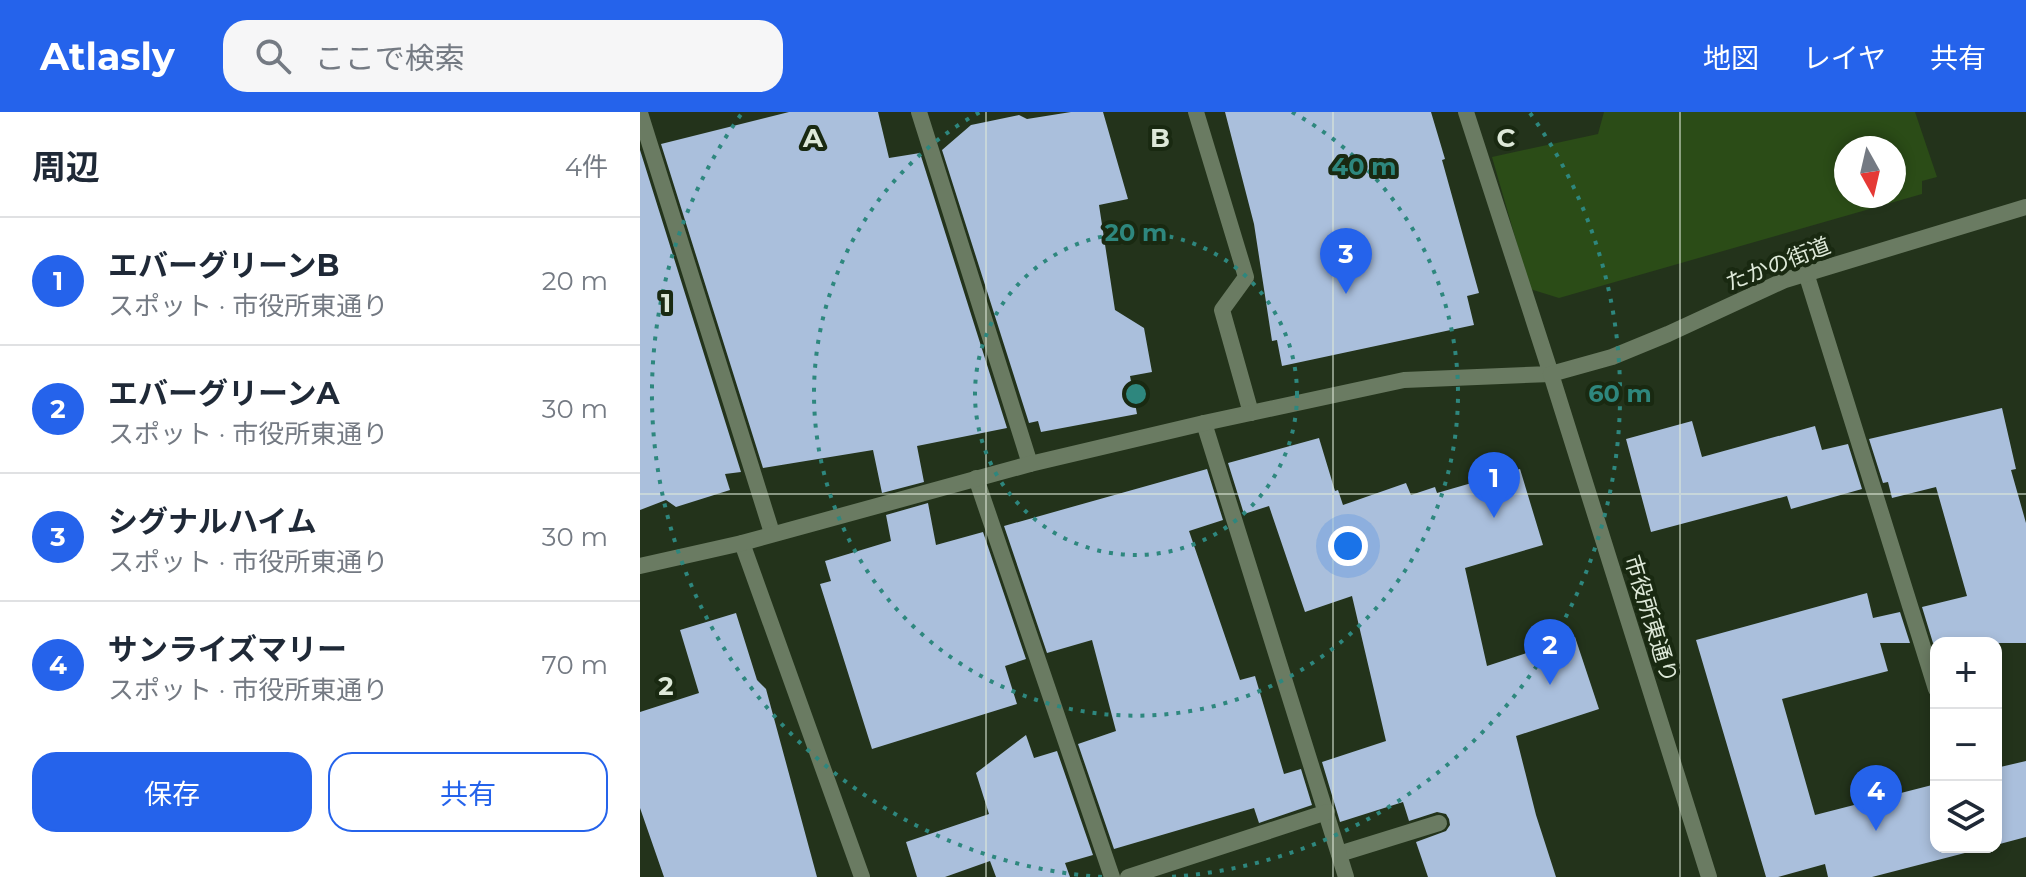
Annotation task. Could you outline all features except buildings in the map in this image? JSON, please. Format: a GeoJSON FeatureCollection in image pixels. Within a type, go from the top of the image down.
{"type":"FeatureCollection","features":[{"type":"Feature","properties":{"kind":"street"},"geometry":{"type":"LineString","coordinates":[[919,112],[1030,464]]}},
{"type":"Feature","properties":{"kind":"street"},"geometry":{"type":"LineString","coordinates":[[1196,112],[1246,277],[1222,310],[1251,413]]}},
{"type":"Feature","properties":{"kind":"street","name":"市役所東通り"},"geometry":{"type":"LineString","coordinates":[[1466,112],[1709,877]]}},
{"type":"Feature","properties":{"kind":"street"},"geometry":{"type":"LineString","coordinates":[[640,113],[772,533]]}},
{"type":"Feature","properties":{"kind":"street","name":"たかの街道"},"geometry":{"type":"LineString","coordinates":[[640,566],[742,543],[1030,464],[1404,380],[1551,374],[1612,357],[1785,280],[2026,207]]}},
{"type":"Feature","properties":{"kind":"street"},"geometry":{"type":"LineString","coordinates":[[1806,273],[1930,670]]}},
{"type":"Feature","properties":{"kind":"street"},"geometry":{"type":"LineString","coordinates":[[1204,423],[1346,877]]}},
{"type":"Feature","properties":{"kind":"street"},"geometry":{"type":"LineString","coordinates":[[976,478],[1112,877]]}},
{"type":"Feature","properties":{"kind":"street"},"geometry":{"type":"LineString","coordinates":[[742,543],[862,877]]}},
{"type":"Feature","properties":{"kind":"street"},"geometry":{"type":"LineString","coordinates":[[1128,877],[1327,812]]}},
{"type":"Feature","properties":{"kind":"street"},"geometry":{"type":"LineString","coordinates":[[1339,854],[1439,823]]}},
{"type":"Feature","properties":{"kind":"green space"},"geometry":{"type":"Polygon","coordinates":[[[1604,112],[1915,112],[1937,177],[1922,181],[1922,194],[1906,199],[1906,136],[1834,136],[1834,208],[1873,208],[1559,298],[1530,289],[1492,157],[1598,134],[1604,112]]]}},
{"type":"Feature","properties":{"kind":"place","name":"シグナルハイム"},"geometry":{"type":"Point","coordinates":[1346,294]}},
{"type":"Feature","properties":{"kind":"place","name":"エバーグリーンB"},"geometry":{"type":"Point","coordinates":[1494,518]}},
{"type":"Feature","properties":{"kind":"place","name":"エバーグリーンA"},"geometry":{"type":"Point","coordinates":[1550,685]}},
{"type":"Feature","properties":{"kind":"place","name":"サンライズマリー"},"geometry":{"type":"Point","coordinates":[1876,831]}}]}
